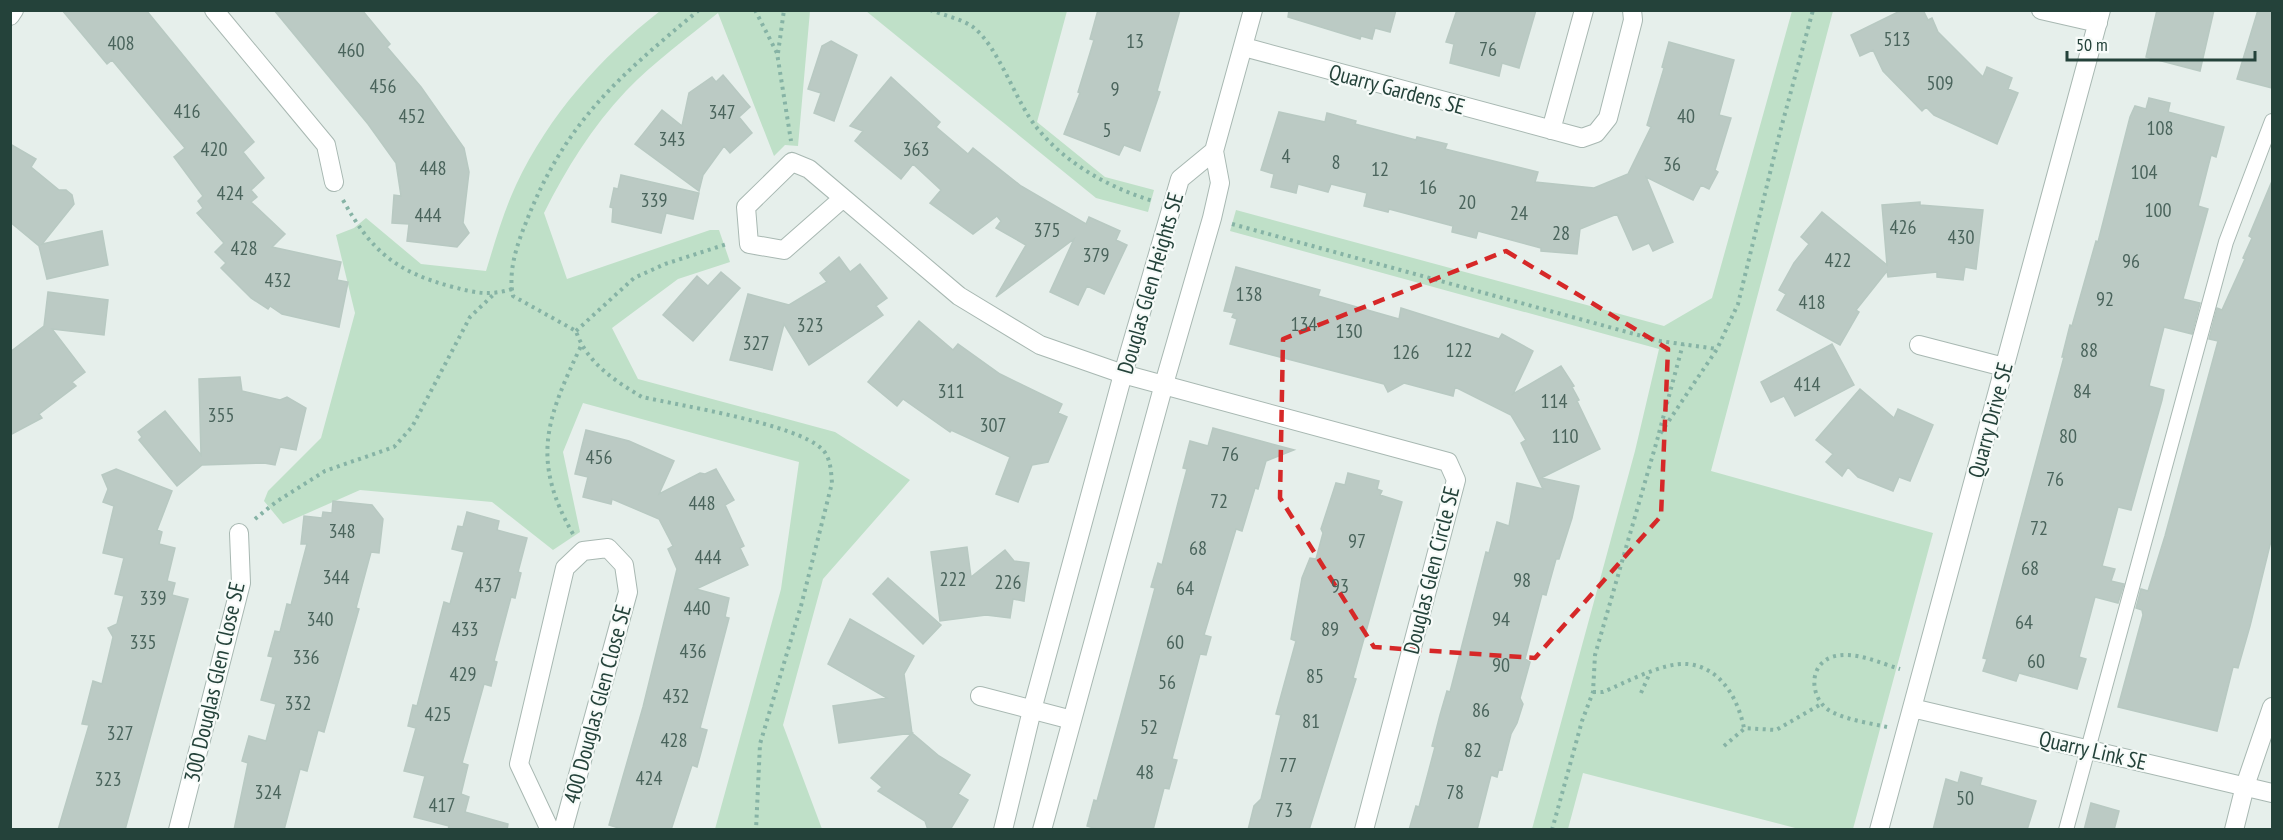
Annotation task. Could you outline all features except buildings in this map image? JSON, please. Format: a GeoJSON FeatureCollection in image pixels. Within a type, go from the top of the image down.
{"type":"FeatureCollection","features":[{"type":"Feature","properties":{"kind":"street"},"geometry":{"type":"LineString","coordinates":[[10,16],[14,10]]}},
{"type":"Feature","properties":{"kind":"street"},"geometry":{"type":"LineString","coordinates":[[214,10],[326,146],[334,182]]}},
{"type":"Feature","properties":{"kind":"street"},"geometry":{"type":"LineString","coordinates":[[1214,151],[1254,10]]}},
{"type":"Feature","properties":{"kind":"street"},"geometry":{"type":"LineString","coordinates":[[1551,130],[1584,10]]}},
{"type":"Feature","properties":{"kind":"street","name":"Quarry Gardens SE"},"geometry":{"type":"LineString","coordinates":[[1244,47],[1582,138],[1596,133],[1608,118],[1633,20],[1632,10]]}},
{"type":"Feature","properties":{"kind":"street"},"geometry":{"type":"LineString","coordinates":[[2041,10],[2099,17]]}},
{"type":"Feature","properties":{"kind":"street","name":"Quarry Drive SE"},"geometry":{"type":"LineString","coordinates":[[1879,830],[2099,17]]}},
{"type":"Feature","properties":{"kind":"street","name":"Douglas Glen Heights SE"},"geometry":{"type":"LineString","coordinates":[[1003,830],[1032,710],[1123,374],[1180,178],[1214,151],[1220,183],[1212,218],[1164,384],[1042,830]]}},
{"type":"Feature","properties":{"kind":"street"},"geometry":{"type":"LineString","coordinates":[[792,162],[746,207],[749,244],[784,250],[842,199]]}},
{"type":"Feature","properties":{"kind":"street","name":"Douglas Glen Circle SE"},"geometry":{"type":"LineString","coordinates":[[792,162],[809,169],[959,296],[1040,345],[1123,374],[1448,462],[1456,480],[1364,830]]}},
{"type":"Feature","properties":{"kind":"street"},"geometry":{"type":"LineString","coordinates":[[1919,345],[2004,367]]}},
{"type":"Feature","properties":{"kind":"street","name":"300 Douglas Glen Close SE"},"geometry":{"type":"LineString","coordinates":[[178,830],[241,583],[239,533]]}},
{"type":"Feature","properties":{"kind":"street","name":"400 Douglas Glen Close SE"},"geometry":{"type":"LineString","coordinates":[[550,830],[519,764],[565,568],[583,551],[608,548],[624,565],[628,592],[563,830]]}},
{"type":"Feature","properties":{"kind":"street"},"geometry":{"type":"LineString","coordinates":[[980,696],[1072,720]]}},
{"type":"Feature","properties":{"kind":"street"},"geometry":{"type":"LineString","coordinates":[[2234,830],[2245,786],[2272,707]]}},
{"type":"Feature","properties":{"kind":"street","name":"Quarry Link SE"},"geometry":{"type":"LineString","coordinates":[[1912,708],[2272,793]]}},
{"type":"Feature","properties":{"kind":"lane"},"geometry":{"type":"LineString","coordinates":[[2066,830],[2226,242],[2272,122]]}},
{"type":"Feature","properties":{"kind":"path"},"geometry":{"type":"LineString","coordinates":[[699,10],[641,57],[598,99],[563,146],[532,206],[518,244],[510,283],[513,296],[576,331],[581,346],[598,366],[622,386],[642,397],[784,430],[807,438],[824,450],[831,465],[832,483],[801,606],[759,744],[756,830]]}},
{"type":"Feature","properties":{"kind":"path"},"geometry":{"type":"LineString","coordinates":[[755,10],[777,53],[792,145],[792,162]]}},
{"type":"Feature","properties":{"kind":"path"},"geometry":{"type":"LineString","coordinates":[[777,53],[784,10]]}},
{"type":"Feature","properties":{"kind":"path"},"geometry":{"type":"LineString","coordinates":[[930,10],[973,27],[995,54],[1013,91],[1038,129],[1076,164],[1114,188],[1173,207]]}},
{"type":"Feature","properties":{"kind":"path"},"geometry":{"type":"LineString","coordinates":[[1658,437],[1716,348],[1738,304],[1780,132],[1813,10]]}},
{"type":"Feature","properties":{"kind":"path"},"geometry":{"type":"LineString","coordinates":[[334,182],[355,222],[376,248],[397,266],[430,280],[493,295]]}},
{"type":"Feature","properties":{"kind":"path"},"geometry":{"type":"LineString","coordinates":[[1212,218],[1660,341],[1716,348]]}},
{"type":"Feature","properties":{"kind":"path"},"geometry":{"type":"LineString","coordinates":[[576,331],[634,278],[664,264],[729,244],[749,244]]}},
{"type":"Feature","properties":{"kind":"path"},"geometry":{"type":"LineString","coordinates":[[239,533],[276,502],[325,471],[394,447],[415,421],[468,320],[493,295],[512,289]]}},
{"type":"Feature","properties":{"kind":"path"},"geometry":{"type":"LineString","coordinates":[[1552,830],[1582,721],[1593,692],[1595,655],[1683,344]]}},
{"type":"Feature","properties":{"kind":"path"},"geometry":{"type":"LineString","coordinates":[[581,346],[555,402],[547,430],[549,466],[560,511],[583,551]]}},
{"type":"Feature","properties":{"kind":"path"},"geometry":{"type":"LineString","coordinates":[[1905,733],[1832,712],[1821,704],[1815,694],[1814,678],[1818,670],[1830,658],[1849,655],[1921,675]]}},
{"type":"Feature","properties":{"kind":"path"},"geometry":{"type":"LineString","coordinates":[[1593,692],[1603,692],[1649,674],[1687,664],[1710,672],[1730,688],[1740,709],[1744,728]]}},
{"type":"Feature","properties":{"kind":"path"},"geometry":{"type":"LineString","coordinates":[[1641,693],[1649,674]]}},
{"type":"Feature","properties":{"kind":"path"},"geometry":{"type":"LineString","coordinates":[[1724,746],[1744,728],[1776,730],[1821,704]]}},
{"type":"Feature","properties":{"kind":"highlighted area"},"geometry":{"type":"Polygon","coordinates":[[[1506,251],[1668,349],[1661,516],[1535,658],[1374,647],[1280,498],[1283,339],[1506,251]]]}},
{"type":"Feature","properties":{"kind":"green space"},"geometry":{"type":"Polygon","coordinates":[[[660,11],[810,11],[798,146],[785,145],[774,156],[718,13],[659,60],[626,91],[580,149],[561,180],[544,213],[567,279],[710,230],[719,230],[730,262],[678,279],[612,328],[638,379],[835,432],[910,480],[823,579],[783,725],[822,829],[715,829],[781,589],[799,462],[583,403],[563,452],[580,532],[553,550],[492,502],[360,490],[283,524],[264,501],[268,491],[321,438],[355,313],[336,235],[354,228],[366,218],[421,264],[486,271],[511,196],[544,135],[578,89],[597,68],[660,11]]]}},
{"type":"Feature","properties":{"kind":"green space"},"geometry":{"type":"Polygon","coordinates":[[[866,11],[1067,11],[1037,122],[1105,177],[1154,190],[1148,212],[1096,198],[866,11]]]}},
{"type":"Feature","properties":{"kind":"green space"},"geometry":{"type":"Polygon","coordinates":[[[1792,11],[1833,11],[1711,471],[1933,533],[1853,829],[1799,829],[1583,773],[1568,829],[1532,829],[1635,451],[1659,349],[1230,231],[1236,210],[1664,326],[1712,298],[1792,11]]]}}]}
